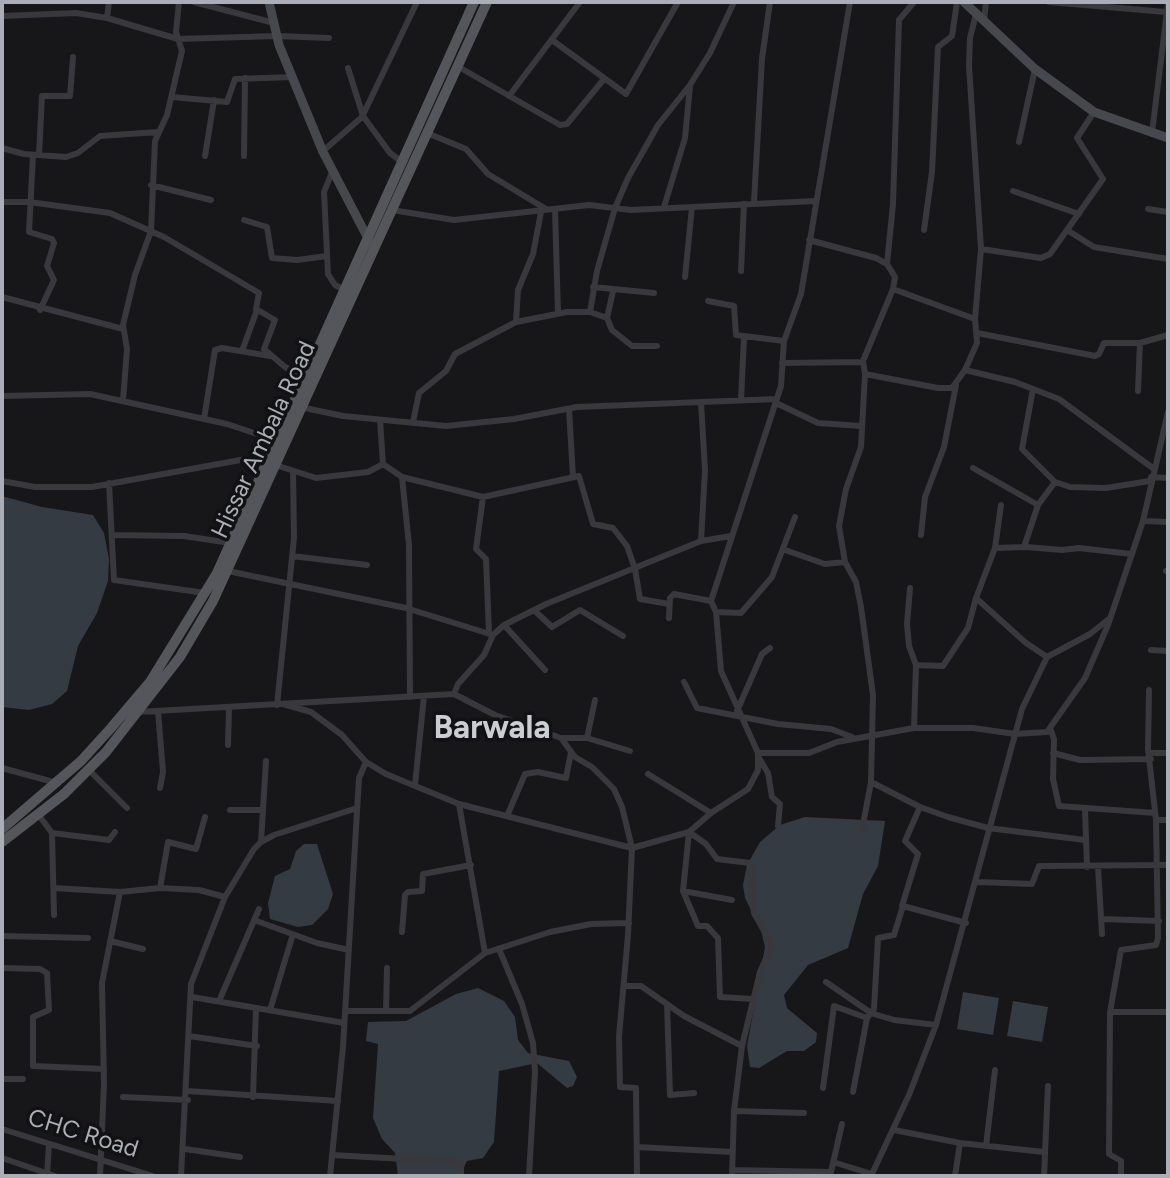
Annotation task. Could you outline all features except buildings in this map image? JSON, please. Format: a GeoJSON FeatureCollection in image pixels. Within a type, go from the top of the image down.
{"type":"FeatureCollection","features":[{"type":"Feature","properties":{"kind":"main road","name":"Hissar Ambala Road"},"geometry":{"type":"LineString","coordinates":[[2,842],[89,769],[180,657],[271,464],[291,405],[473,2]]}},
{"type":"Feature","properties":{"kind":"main road","name":"Hissar Ambala Road"},"geometry":{"type":"LineString","coordinates":[[281,441],[302,408],[486,2]]}},
{"type":"Feature","properties":{"kind":"main road","name":"Hissar Ambala Road"},"geometry":{"type":"LineString","coordinates":[[2,829],[57,783],[150,682],[205,593],[223,570],[230,543],[271,464]]}},
{"type":"Feature","properties":{"kind":"street"},"geometry":{"type":"LineString","coordinates":[[107,18],[109,2]]}},
{"type":"Feature","properties":{"kind":"street"},"geometry":{"type":"LineString","coordinates":[[123,401],[127,349],[123,329],[135,275],[151,231],[151,185],[158,132],[167,116],[182,51],[177,39],[179,2]]}},
{"type":"Feature","properties":{"kind":"street"},"geometry":{"type":"LineString","coordinates":[[194,2],[274,23]]}},
{"type":"Feature","properties":{"kind":"street"},"geometry":{"type":"LineString","coordinates":[[269,2],[277,36],[323,151],[374,250]]}},
{"type":"Feature","properties":{"kind":"street"},"geometry":{"type":"LineString","coordinates":[[323,151],[363,116],[417,2]]}},
{"type":"Feature","properties":{"kind":"street"},"geometry":{"type":"LineString","coordinates":[[509,96],[580,2]]}},
{"type":"Feature","properties":{"kind":"street"},"geometry":{"type":"LineString","coordinates":[[552,40],[604,79],[628,93],[678,2]]}},
{"type":"Feature","properties":{"kind":"street"},"geometry":{"type":"LineString","coordinates":[[590,313],[593,287],[615,208],[628,178],[658,125],[690,85],[722,30],[734,2]]}},
{"type":"Feature","properties":{"kind":"street"},"geometry":{"type":"LineString","coordinates":[[754,202],[762,59],[770,2]]}},
{"type":"Feature","properties":{"kind":"street"},"geometry":{"type":"LineString","coordinates":[[778,826],[779,804],[772,797],[768,773],[738,713],[721,671],[716,612],[711,601],[776,401],[784,341],[801,294],[850,2]]}},
{"type":"Feature","properties":{"kind":"street"},"geometry":{"type":"LineString","coordinates":[[887,264],[893,204],[899,20],[914,2]]}},
{"type":"Feature","properties":{"kind":"street"},"geometry":{"type":"LineString","coordinates":[[924,230],[932,172],[938,47],[952,36],[957,2]]}},
{"type":"Feature","properties":{"kind":"street"},"geometry":{"type":"LineString","coordinates":[[964,2],[1035,69],[1094,112],[1168,138]]}},
{"type":"Feature","properties":{"kind":"street"},"geometry":{"type":"LineString","coordinates":[[921,535],[925,497],[944,447],[956,385],[977,343],[975,319],[981,249],[969,66],[970,38],[986,2]]}},
{"type":"Feature","properties":{"kind":"street"},"geometry":{"type":"LineString","coordinates":[[1049,2],[1166,12]]}},
{"type":"Feature","properties":{"kind":"street"},"geometry":{"type":"LineString","coordinates":[[1152,133],[1159,97],[1168,3]]}},
{"type":"Feature","properties":{"kind":"street"},"geometry":{"type":"LineString","coordinates":[[2,16],[44,12],[107,18],[177,39],[277,36],[329,38]]}},
{"type":"Feature","properties":{"kind":"street"},"geometry":{"type":"LineString","coordinates":[[40,310],[53,282],[47,266],[54,243],[52,239],[29,232],[29,202],[42,96],[70,96],[73,57]]}},
{"type":"Feature","properties":{"kind":"street"},"geometry":{"type":"LineString","coordinates":[[457,66],[564,125],[604,79]]}},
{"type":"Feature","properties":{"kind":"street"},"geometry":{"type":"LineString","coordinates":[[348,68],[363,116],[390,153],[402,162]]}},
{"type":"Feature","properties":{"kind":"street"},"geometry":{"type":"LineString","coordinates":[[1019,142],[1035,69]]}},
{"type":"Feature","properties":{"kind":"street"},"geometry":{"type":"LineString","coordinates":[[172,97],[229,102],[232,81],[245,78],[293,77]]}},
{"type":"Feature","properties":{"kind":"street"},"geometry":{"type":"LineString","coordinates":[[244,156],[245,78]]}},
{"type":"Feature","properties":{"kind":"street"},"geometry":{"type":"LineString","coordinates":[[664,207],[685,138],[690,85]]}},
{"type":"Feature","properties":{"kind":"street"},"geometry":{"type":"LineString","coordinates":[[1159,97],[1168,98]]}},
{"type":"Feature","properties":{"kind":"street"},"geometry":{"type":"LineString","coordinates":[[205,156],[214,100]]}},
{"type":"Feature","properties":{"kind":"street"},"geometry":{"type":"LineString","coordinates":[[981,249],[1045,258],[1068,230],[1102,179],[1077,138],[1094,112]]}},
{"type":"Feature","properties":{"kind":"street"},"geometry":{"type":"LineString","coordinates":[[2,149],[66,158],[78,153],[100,136],[158,132]]}},
{"type":"Feature","properties":{"kind":"street"},"geometry":{"type":"LineString","coordinates":[[427,132],[466,149],[478,166],[488,174],[547,210]]}},
{"type":"Feature","properties":{"kind":"street"},"geometry":{"type":"LineString","coordinates":[[332,172],[324,192],[328,274],[335,285],[342,289]]}},
{"type":"Feature","properties":{"kind":"street"},"geometry":{"type":"LineString","coordinates":[[151,185],[211,200]]}},
{"type":"Feature","properties":{"kind":"street"},"geometry":{"type":"LineString","coordinates":[[1013,191],[1079,214]]}},
{"type":"Feature","properties":{"kind":"street"},"geometry":{"type":"LineString","coordinates":[[392,210],[454,220],[592,205],[631,211],[754,202],[816,201]]}},
{"type":"Feature","properties":{"kind":"street"},"geometry":{"type":"LineString","coordinates":[[2,202],[29,202],[110,213],[151,231],[259,293],[257,310],[242,351]]}},
{"type":"Feature","properties":{"kind":"street"},"geometry":{"type":"LineString","coordinates":[[741,271],[744,204]]}},
{"type":"Feature","properties":{"kind":"street"},"geometry":{"type":"LineString","coordinates":[[685,277],[692,207]]}},
{"type":"Feature","properties":{"kind":"street"},"geometry":{"type":"LineString","coordinates":[[1149,209],[1168,212]]}},
{"type":"Feature","properties":{"kind":"street"},"geometry":{"type":"LineString","coordinates":[[547,210],[558,313]]}},
{"type":"Feature","properties":{"kind":"street"},"geometry":{"type":"LineString","coordinates":[[516,322],[518,290],[547,210]]}},
{"type":"Feature","properties":{"kind":"street"},"geometry":{"type":"LineString","coordinates":[[244,220],[267,227],[272,258],[297,260],[327,256]]}},
{"type":"Feature","properties":{"kind":"street"},"geometry":{"type":"LineString","coordinates":[[1068,230],[1094,247],[1168,259]]}},
{"type":"Feature","properties":{"kind":"street"},"geometry":{"type":"LineString","coordinates":[[809,240],[887,264],[895,276],[893,289],[862,362],[865,374],[859,453],[846,489],[840,517],[845,562],[856,582],[863,618],[873,695],[871,782],[862,830]]}},
{"type":"Feature","properties":{"kind":"street"},"geometry":{"type":"LineString","coordinates":[[593,287],[654,293]]}},
{"type":"Feature","properties":{"kind":"street"},"geometry":{"type":"LineString","coordinates":[[893,289],[975,319]]}},
{"type":"Feature","properties":{"kind":"street"},"geometry":{"type":"LineString","coordinates":[[613,291],[607,318],[612,330],[626,343],[637,347],[657,346]]}},
{"type":"Feature","properties":{"kind":"street"},"geometry":{"type":"LineString","coordinates":[[2,297],[40,310],[123,329]]}},
{"type":"Feature","properties":{"kind":"street"},"geometry":{"type":"LineString","coordinates":[[708,301],[734,306],[735,334],[744,338],[784,341]]}},
{"type":"Feature","properties":{"kind":"street"},"geometry":{"type":"LineString","coordinates":[[257,310],[275,320],[264,349],[285,367],[314,382]]}},
{"type":"Feature","properties":{"kind":"street"},"geometry":{"type":"LineString","coordinates":[[413,422],[419,393],[446,371],[455,354],[516,322],[558,313],[590,313],[607,318]]}},
{"type":"Feature","properties":{"kind":"street"},"geometry":{"type":"LineString","coordinates":[[977,333],[1095,356],[1104,344],[1140,343],[1168,335]]}},
{"type":"Feature","properties":{"kind":"street"},"geometry":{"type":"LineString","coordinates":[[741,400],[744,338]]}},
{"type":"Feature","properties":{"kind":"street"},"geometry":{"type":"LineString","coordinates":[[1138,391],[1140,343]]}},
{"type":"Feature","properties":{"kind":"street"},"geometry":{"type":"LineString","coordinates":[[204,419],[215,350],[272,356]]}},
{"type":"Feature","properties":{"kind":"street"},"geometry":{"type":"LineString","coordinates":[[782,363],[862,362]]}},
{"type":"Feature","properties":{"kind":"street"},"geometry":{"type":"LineString","coordinates":[[965,370],[1033,389],[1072,406],[1154,469]]}},
{"type":"Feature","properties":{"kind":"street"},"geometry":{"type":"LineString","coordinates":[[865,374],[943,389],[956,385]]}},
{"type":"Feature","properties":{"kind":"street"},"geometry":{"type":"LineString","coordinates":[[1033,389],[1021,447],[1055,482],[1070,487],[1106,488],[1168,478]]}},
{"type":"Feature","properties":{"kind":"street"},"geometry":{"type":"LineString","coordinates":[[2,396],[90,394],[204,419],[281,441]]}},
{"type":"Feature","properties":{"kind":"street"},"geometry":{"type":"LineString","coordinates":[[291,405],[446,426],[514,419],[569,409],[741,400],[776,401],[818,423],[861,426]]}},
{"type":"Feature","properties":{"kind":"street"},"geometry":{"type":"LineString","coordinates":[[701,402],[705,470],[701,541]]}},
{"type":"Feature","properties":{"kind":"street"},"geometry":{"type":"LineString","coordinates":[[569,409],[573,477]]}},
{"type":"Feature","properties":{"kind":"street"},"geometry":{"type":"LineString","coordinates":[[758,756],[809,753],[854,738],[914,727],[973,727],[1015,734],[1043,733],[1050,728],[1085,678],[1110,618],[1143,521],[1168,412]]}},
{"type":"Feature","properties":{"kind":"street"},"geometry":{"type":"LineString","coordinates":[[380,419],[383,464]]}},
{"type":"Feature","properties":{"kind":"street"},"geometry":{"type":"LineString","coordinates":[[2,481],[12,485],[55,488],[109,483],[227,460],[271,464],[316,478],[340,477],[368,472],[383,464]]}},
{"type":"Feature","properties":{"kind":"street"},"geometry":{"type":"LineString","coordinates":[[383,464],[402,477],[483,497],[580,477],[593,524],[613,528],[627,546],[635,569],[640,599],[669,604]]}},
{"type":"Feature","properties":{"kind":"street"},"geometry":{"type":"LineString","coordinates":[[973,468],[1038,505]]}},
{"type":"Feature","properties":{"kind":"street"},"geometry":{"type":"LineString","coordinates":[[280,705],[292,556],[293,471]]}},
{"type":"Feature","properties":{"kind":"street"},"geometry":{"type":"LineString","coordinates":[[402,477],[409,545],[410,697]]}},
{"type":"Feature","properties":{"kind":"street"},"geometry":{"type":"LineString","coordinates":[[1024,547],[1038,505],[1055,482]]}},
{"type":"Feature","properties":{"kind":"street"},"geometry":{"type":"LineString","coordinates":[[109,483],[116,582],[205,593]]}},
{"type":"Feature","properties":{"kind":"street"},"geometry":{"type":"LineString","coordinates":[[454,694],[458,684],[488,648],[491,634],[486,559],[476,549],[483,497]]}},
{"type":"Feature","properties":{"kind":"street"},"geometry":{"type":"LineString","coordinates":[[916,665],[943,666],[968,628],[995,548],[1001,505]]}},
{"type":"Feature","properties":{"kind":"street"},"geometry":{"type":"LineString","coordinates":[[716,612],[741,613],[776,572],[795,517]]}},
{"type":"Feature","properties":{"kind":"street"},"geometry":{"type":"LineString","coordinates":[[1143,521],[1168,522]]}},
{"type":"Feature","properties":{"kind":"street"},"geometry":{"type":"LineString","coordinates":[[112,536],[184,536],[230,543]]}},
{"type":"Feature","properties":{"kind":"street"},"geometry":{"type":"LineString","coordinates":[[491,634],[534,610],[701,541],[731,536]]}},
{"type":"Feature","properties":{"kind":"street"},"geometry":{"type":"LineString","coordinates":[[995,548],[1080,548],[1131,554]]}},
{"type":"Feature","properties":{"kind":"street"},"geometry":{"type":"LineString","coordinates":[[785,550],[825,564],[845,562]]}},
{"type":"Feature","properties":{"kind":"street"},"geometry":{"type":"LineString","coordinates":[[292,556],[367,565]]}},
{"type":"Feature","properties":{"kind":"street"},"geometry":{"type":"LineString","coordinates":[[223,570],[410,609],[491,634]]}},
{"type":"Feature","properties":{"kind":"street"},"geometry":{"type":"LineString","coordinates":[[910,588],[907,624],[909,646],[916,665],[914,727]]}},
{"type":"Feature","properties":{"kind":"street"},"geometry":{"type":"LineString","coordinates":[[669,618],[671,596],[675,594],[711,601]]}},
{"type":"Feature","properties":{"kind":"street"},"geometry":{"type":"LineString","coordinates":[[976,598],[1026,643],[1047,657]]}},
{"type":"Feature","properties":{"kind":"street"},"geometry":{"type":"LineString","coordinates":[[534,610],[552,627],[579,610],[623,636]]}},
{"type":"Feature","properties":{"kind":"street"},"geometry":{"type":"LineString","coordinates":[[836,1163],[872,1175],[894,1130],[936,1025],[966,923],[988,828],[1022,709],[1047,657],[1090,634],[1110,618]]}},
{"type":"Feature","properties":{"kind":"street"},"geometry":{"type":"LineString","coordinates":[[504,625],[545,670]]}},
{"type":"Feature","properties":{"kind":"street"},"geometry":{"type":"LineString","coordinates":[[738,713],[762,654],[770,648]]}},
{"type":"Feature","properties":{"kind":"street"},"geometry":{"type":"LineString","coordinates":[[1151,650],[1168,651]]}},
{"type":"Feature","properties":{"kind":"street"},"geometry":{"type":"LineString","coordinates":[[684,682],[695,707],[738,713],[778,724],[831,729],[854,738]]}},
{"type":"Feature","properties":{"kind":"street"},"geometry":{"type":"LineString","coordinates":[[1121,1176],[1121,1161],[1109,1154],[1110,1012],[1121,950],[1156,945],[1159,921],[1149,690]]}},
{"type":"Feature","properties":{"kind":"street"},"geometry":{"type":"LineString","coordinates":[[125,711],[454,694],[495,715],[561,738],[587,738],[630,751]]}},
{"type":"Feature","properties":{"kind":"street"},"geometry":{"type":"LineString","coordinates":[[415,785],[425,696]]}},
{"type":"Feature","properties":{"kind":"street"},"geometry":{"type":"LineString","coordinates":[[587,738],[595,700]]}},
{"type":"Feature","properties":{"kind":"street"},"geometry":{"type":"LineString","coordinates":[[280,705],[312,712],[342,735],[366,762],[459,804],[632,848],[689,832],[711,813],[748,789],[757,775],[758,756]]}},
{"type":"Feature","properties":{"kind":"street"},"geometry":{"type":"LineString","coordinates":[[228,745],[229,707]]}},
{"type":"Feature","properties":{"kind":"street"},"geometry":{"type":"LineString","coordinates":[[158,711],[163,772],[160,788]]}},
{"type":"Feature","properties":{"kind":"street"},"geometry":{"type":"LineString","coordinates":[[1050,728],[1054,739],[1053,779],[1058,804],[1062,807],[1156,816],[1168,820]]}},
{"type":"Feature","properties":{"kind":"street"},"geometry":{"type":"LineString","coordinates":[[561,738],[571,752],[614,789],[622,807],[632,848],[629,923],[619,1036],[620,1087],[636,1088],[637,1176]]}},
{"type":"Feature","properties":{"kind":"street"},"geometry":{"type":"LineString","coordinates":[[507,816],[525,774],[538,772],[566,778],[571,752]]}},
{"type":"Feature","properties":{"kind":"street"},"geometry":{"type":"LineString","coordinates":[[1053,753],[1080,760],[1168,753]]}},
{"type":"Feature","properties":{"kind":"street"},"geometry":{"type":"LineString","coordinates":[[261,842],[266,761]]}},
{"type":"Feature","properties":{"kind":"street"},"geometry":{"type":"LineString","coordinates":[[330,1176],[345,1011],[359,778],[366,762]]}},
{"type":"Feature","properties":{"kind":"street"},"geometry":{"type":"LineString","coordinates":[[2,768],[57,783]]}},
{"type":"Feature","properties":{"kind":"street"},"geometry":{"type":"LineString","coordinates":[[89,769],[127,808]]}},
{"type":"Feature","properties":{"kind":"street"},"geometry":{"type":"LineString","coordinates":[[648,774],[711,813]]}},
{"type":"Feature","properties":{"kind":"street"},"geometry":{"type":"LineString","coordinates":[[871,782],[920,807],[988,828],[1085,840]]}},
{"type":"Feature","properties":{"kind":"street"},"geometry":{"type":"LineString","coordinates":[[459,804],[485,953]]}},
{"type":"Feature","properties":{"kind":"street"},"geometry":{"type":"LineString","coordinates":[[853,1092],[869,1016],[874,1008],[877,940],[894,935],[918,854],[905,841],[920,807]]}},
{"type":"Feature","properties":{"kind":"street"},"geometry":{"type":"LineString","coordinates":[[181,1176],[188,1100],[191,984],[225,897],[261,842],[274,835],[357,808]]}},
{"type":"Feature","properties":{"kind":"street"},"geometry":{"type":"LineString","coordinates":[[1084,809],[1087,867]]}},
{"type":"Feature","properties":{"kind":"street"},"geometry":{"type":"LineString","coordinates":[[230,810],[262,810]]}},
{"type":"Feature","properties":{"kind":"street"},"geometry":{"type":"LineString","coordinates":[[38,814],[52,833],[54,915]]}},
{"type":"Feature","properties":{"kind":"street"},"geometry":{"type":"LineString","coordinates":[[159,888],[168,842],[196,849],[205,817]]}},
{"type":"Feature","properties":{"kind":"street"},"geometry":{"type":"LineString","coordinates":[[52,833],[109,839],[115,832]]}},
{"type":"Feature","properties":{"kind":"street"},"geometry":{"type":"LineString","coordinates":[[689,832],[683,891],[698,926],[707,926],[718,938],[720,998],[753,999]]}},
{"type":"Feature","properties":{"kind":"street"},"geometry":{"type":"LineString","coordinates":[[689,832],[706,844],[717,859],[750,863],[754,913],[772,945],[753,999],[742,1046],[734,1111],[732,1173],[829,1173],[836,1163],[842,1124]]}},
{"type":"Feature","properties":{"kind":"street"},"geometry":{"type":"LineString","coordinates":[[977,882],[1031,885],[1039,866],[1168,865]]}},
{"type":"Feature","properties":{"kind":"street"},"geometry":{"type":"LineString","coordinates":[[402,932],[405,895],[408,892],[422,891],[423,874],[471,866]]}},
{"type":"Feature","properties":{"kind":"street"},"geometry":{"type":"LineString","coordinates":[[1098,867],[1102,934]]}},
{"type":"Feature","properties":{"kind":"street"},"geometry":{"type":"LineString","coordinates":[[54,888],[120,892],[159,888],[199,890],[225,897]]}},
{"type":"Feature","properties":{"kind":"street"},"geometry":{"type":"LineString","coordinates":[[683,891],[732,900]]}},
{"type":"Feature","properties":{"kind":"street"},"geometry":{"type":"LineString","coordinates":[[100,1176],[104,1069],[102,983],[120,892]]}},
{"type":"Feature","properties":{"kind":"street"},"geometry":{"type":"LineString","coordinates":[[902,906],[966,923]]}},
{"type":"Feature","properties":{"kind":"street"},"geometry":{"type":"LineString","coordinates":[[219,1001],[259,909]]}},
{"type":"Feature","properties":{"kind":"street"},"geometry":{"type":"LineString","coordinates":[[1101,919],[1159,921]]}},
{"type":"Feature","properties":{"kind":"street"},"geometry":{"type":"LineString","coordinates":[[254,920],[349,950]]}},
{"type":"Feature","properties":{"kind":"street"},"geometry":{"type":"LineString","coordinates":[[345,1011],[410,1011],[485,953],[550,932],[591,924],[629,923]]}},
{"type":"Feature","properties":{"kind":"street"},"geometry":{"type":"LineString","coordinates":[[270,1010],[293,934]]}},
{"type":"Feature","properties":{"kind":"street"},"geometry":{"type":"LineString","coordinates":[[2,936],[88,939]]}},
{"type":"Feature","properties":{"kind":"street"},"geometry":{"type":"LineString","coordinates":[[1158,937],[1168,938]]}},
{"type":"Feature","properties":{"kind":"street"},"geometry":{"type":"LineString","coordinates":[[110,941],[143,949]]}},
{"type":"Feature","properties":{"kind":"street"},"geometry":{"type":"LineString","coordinates":[[499,949],[523,1004],[533,1043],[535,1072],[529,1176]]}},
{"type":"Feature","properties":{"kind":"street"},"geometry":{"type":"LineString","coordinates":[[2,968],[40,969],[47,974],[48,1010],[33,1017],[33,1066],[104,1069]]}},
{"type":"Feature","properties":{"kind":"street"},"geometry":{"type":"LineString","coordinates":[[386,1011],[387,968]]}},
{"type":"Feature","properties":{"kind":"street"},"geometry":{"type":"LineString","coordinates":[[826,982],[869,1016]]}},
{"type":"Feature","properties":{"kind":"street"},"geometry":{"type":"LineString","coordinates":[[624,986],[641,986],[667,1004],[742,1046]]}},
{"type":"Feature","properties":{"kind":"street"},"geometry":{"type":"LineString","coordinates":[[192,997],[344,1023]]}},
{"type":"Feature","properties":{"kind":"street"},"geometry":{"type":"LineString","coordinates":[[667,1004],[670,1095],[694,1093]]}},
{"type":"Feature","properties":{"kind":"street"},"geometry":{"type":"LineString","coordinates":[[823,1088],[834,1006],[869,1016],[936,1025]]}},
{"type":"Feature","properties":{"kind":"street"},"geometry":{"type":"LineString","coordinates":[[253,1097],[257,1046],[256,1008]]}},
{"type":"Feature","properties":{"kind":"street"},"geometry":{"type":"LineString","coordinates":[[1110,1012],[1168,1012]]}},
{"type":"Feature","properties":{"kind":"street"},"geometry":{"type":"LineString","coordinates":[[189,1036],[257,1046]]}},
{"type":"Feature","properties":{"kind":"street"},"geometry":{"type":"LineString","coordinates":[[986,1146],[995,1070]]}},
{"type":"Feature","properties":{"kind":"street"},"geometry":{"type":"LineString","coordinates":[[2,1079],[23,1079]]}},
{"type":"Feature","properties":{"kind":"street"},"geometry":{"type":"LineString","coordinates":[[1044,1176],[1048,1086]]}},
{"type":"Feature","properties":{"kind":"street"},"geometry":{"type":"LineString","coordinates":[[187,1091],[338,1101]]}},
{"type":"Feature","properties":{"kind":"street"},"geometry":{"type":"LineString","coordinates":[[122,1097],[188,1100]]}},
{"type":"Feature","properties":{"kind":"street"},"geometry":{"type":"LineString","coordinates":[[734,1111],[804,1113]]}},
{"type":"Feature","properties":{"kind":"street","name":"CHC Road"},"geometry":{"type":"LineString","coordinates":[[2,1129],[153,1176]]}},
{"type":"Feature","properties":{"kind":"street"},"geometry":{"type":"LineString","coordinates":[[894,1130],[960,1143],[1044,1152]]}},
{"type":"Feature","properties":{"kind":"street"},"geometry":{"type":"LineString","coordinates":[[955,1176],[960,1143]]}},
{"type":"Feature","properties":{"kind":"street"},"geometry":{"type":"LineString","coordinates":[[47,1175],[49,1144]]}},
{"type":"Feature","properties":{"kind":"street"},"geometry":{"type":"LineString","coordinates":[[637,1147],[732,1152]]}},
{"type":"Feature","properties":{"kind":"street"},"geometry":{"type":"LineString","coordinates":[[185,1149],[240,1157]]}},
{"type":"Feature","properties":{"kind":"street"},"geometry":{"type":"LineString","coordinates":[[332,1155],[458,1161],[461,1176]]}},
{"type":"Feature","properties":{"kind":"street"},"geometry":{"type":"LineString","coordinates":[[2,1158],[55,1176]]}},
{"type":"Feature","properties":{"kind":"shaded area"},"geometry":{"type":"Polygon","coordinates":[[[2,496],[42,507],[93,515],[104,533],[109,559],[108,581],[97,613],[78,646],[67,691],[52,704],[29,710],[2,707],[2,496]]]}},
{"type":"Feature","properties":{"kind":"shaded area"},"geometry":{"type":"Polygon","coordinates":[[[805,817],[885,821],[878,866],[863,894],[848,948],[808,965],[784,995],[787,1008],[817,1033],[816,1042],[804,1051],[787,1051],[759,1068],[750,1067],[747,1046],[765,947],[761,930],[745,898],[743,885],[747,865],[760,842],[780,825],[805,817]]]}},
{"type":"Feature","properties":{"kind":"shaded area"},"geometry":{"type":"Polygon","coordinates":[[[304,844],[317,844],[333,894],[328,909],[312,925],[298,927],[270,919],[268,903],[275,876],[290,869],[296,851],[304,844]]]}},
{"type":"Feature","properties":{"kind":"shaded area"},"geometry":{"type":"Polygon","coordinates":[[[478,988],[504,1001],[515,1017],[518,1040],[528,1053],[569,1061],[577,1077],[573,1086],[567,1088],[537,1063],[499,1071],[494,1142],[483,1158],[467,1161],[460,1176],[398,1176],[395,1153],[382,1139],[373,1118],[378,1044],[366,1041],[368,1022],[406,1021],[456,994],[478,988]]]}},
{"type":"Feature","properties":{"kind":"shaded area"},"geometry":{"type":"Polygon","coordinates":[[[963,992],[999,998],[993,1035],[957,1029],[963,992]]]}},
{"type":"Feature","properties":{"kind":"shaded area"},"geometry":{"type":"Polygon","coordinates":[[[1013,1001],[1048,1007],[1042,1042],[1007,1036],[1013,1001]]]}},
{"type":"Feature","properties":{"kind":"district","name":"Barwala"},"geometry":{"type":"Point","coordinates":[492,729]}}]}
